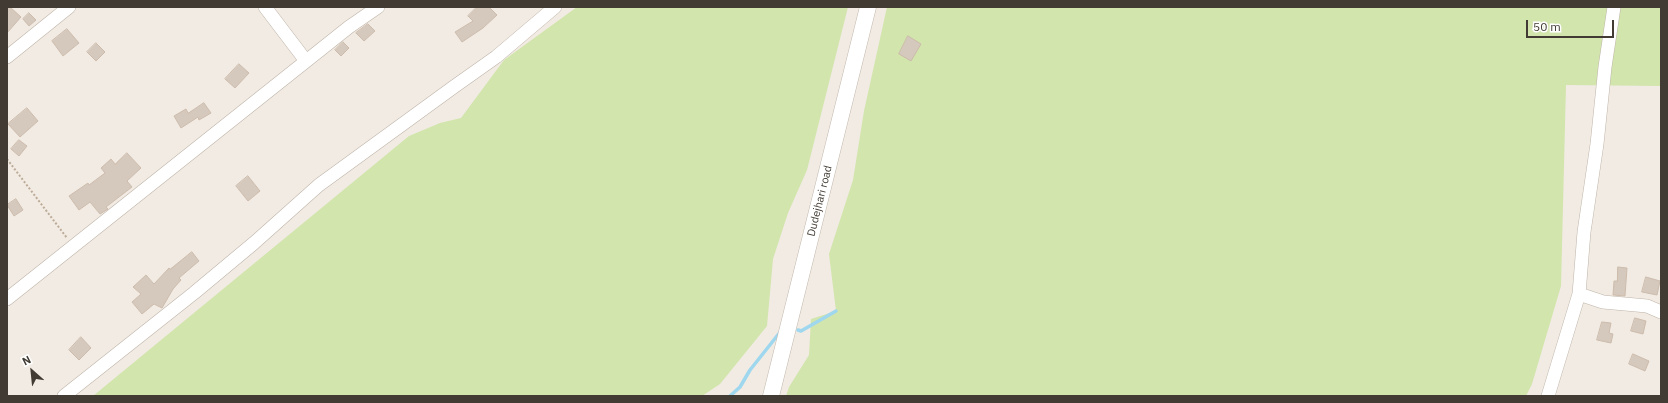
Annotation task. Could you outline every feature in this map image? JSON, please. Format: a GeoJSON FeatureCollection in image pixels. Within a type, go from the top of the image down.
{"type":"FeatureCollection","features":[{"type":"Feature","properties":{"kind":"street"},"geometry":{"type":"LineString","coordinates":[[7,57],[69,7]]}},
{"type":"Feature","properties":{"kind":"street"},"geometry":{"type":"LineString","coordinates":[[265,7],[306,60]]}},
{"type":"Feature","properties":{"kind":"street"},"geometry":{"type":"LineString","coordinates":[[7,299],[73,245],[216,134],[306,60],[378,7]]}},
{"type":"Feature","properties":{"kind":"street"},"geometry":{"type":"LineString","coordinates":[[64,396],[200,288],[254,243],[319,185],[496,57],[555,7]]}},
{"type":"Feature","properties":{"kind":"street","name":"Dudejhari road"},"geometry":{"type":"LineString","coordinates":[[771,396],[868,7]]}},
{"type":"Feature","properties":{"kind":"street"},"geometry":{"type":"LineString","coordinates":[[1548,396],[1579,294],[1584,232],[1597,144],[1605,68],[1614,7]]}},
{"type":"Feature","properties":{"kind":"street"},"geometry":{"type":"LineString","coordinates":[[1579,294],[1603,302],[1647,306],[1661,312]]}},
{"type":"Feature","properties":{"kind":"path"},"geometry":{"type":"LineString","coordinates":[[7,159],[73,245]]}},
{"type":"Feature","properties":{"kind":"green space"},"geometry":{"type":"Polygon","coordinates":[[[577,7],[848,7],[807,170],[788,213],[773,259],[767,326],[720,384],[702,396],[93,396],[409,136],[440,123],[461,118],[504,60],[577,7]]]}},
{"type":"Feature","properties":{"kind":"green space"},"geometry":{"type":"Polygon","coordinates":[[[887,7],[1661,7],[1661,86],[1566,85],[1561,286],[1532,384],[1526,396],[786,396],[789,387],[809,355],[811,319],[836,311],[829,254],[853,180],[864,111],[887,7]]]}},
{"type":"Feature","properties":{"kind":"building"},"geometry":{"type":"Polygon","coordinates":[[[7,7],[10,7],[21,17],[7,33],[7,7]]]}},
{"type":"Feature","properties":{"kind":"building"},"geometry":{"type":"Polygon","coordinates":[[[477,7],[489,7],[497,15],[483,28],[462,42],[455,32],[473,21],[468,16],[477,7]]]}},
{"type":"Feature","properties":{"kind":"building"},"geometry":{"type":"Polygon","coordinates":[[[29,13],[36,20],[29,26],[23,19],[29,13]]]}},
{"type":"Feature","properties":{"kind":"building"},"geometry":{"type":"Polygon","coordinates":[[[368,24],[375,31],[364,41],[356,33],[368,24]]]}},
{"type":"Feature","properties":{"kind":"building"},"geometry":{"type":"Polygon","coordinates":[[[67,29],[79,43],[63,56],[52,41],[67,29]]]}},
{"type":"Feature","properties":{"kind":"building"},"geometry":{"type":"Polygon","coordinates":[[[908,36],[921,44],[911,61],[899,54],[908,36]]]}},
{"type":"Feature","properties":{"kind":"building"},"geometry":{"type":"Polygon","coordinates":[[[343,42],[349,48],[341,56],[335,50],[343,42]]]}},
{"type":"Feature","properties":{"kind":"building"},"geometry":{"type":"Polygon","coordinates":[[[96,43],[105,52],[96,61],[87,52],[96,43]]]}},
{"type":"Feature","properties":{"kind":"building"},"geometry":{"type":"Polygon","coordinates":[[[239,64],[249,73],[235,88],[225,79],[239,64]]]}},
{"type":"Feature","properties":{"kind":"building"},"geometry":{"type":"Polygon","coordinates":[[[204,103],[211,113],[199,120],[198,117],[181,128],[174,116],[186,109],[188,113],[204,103]]]}},
{"type":"Feature","properties":{"kind":"building"},"geometry":{"type":"Polygon","coordinates":[[[27,108],[38,121],[20,137],[8,124],[27,108]]]}},
{"type":"Feature","properties":{"kind":"building"},"geometry":{"type":"Polygon","coordinates":[[[19,140],[27,146],[19,156],[11,149],[19,140]]]}},
{"type":"Feature","properties":{"kind":"building"},"geometry":{"type":"Polygon","coordinates":[[[127,153],[141,168],[127,181],[132,187],[106,207],[108,209],[100,214],[90,202],[79,210],[69,196],[88,183],[89,185],[105,173],[101,168],[111,159],[115,164],[127,153]]]}},
{"type":"Feature","properties":{"kind":"building"},"geometry":{"type":"Polygon","coordinates":[[[248,176],[260,191],[248,201],[236,186],[248,176]]]}},
{"type":"Feature","properties":{"kind":"building"},"geometry":{"type":"Polygon","coordinates":[[[16,199],[23,210],[14,216],[7,205],[16,199]]]}},
{"type":"Feature","properties":{"kind":"building"},"geometry":{"type":"Polygon","coordinates":[[[192,252],[199,261],[179,278],[181,280],[173,289],[162,308],[154,304],[142,314],[132,302],[141,294],[133,287],[146,275],[154,284],[169,268],[170,269],[192,252]]]}},
{"type":"Feature","properties":{"kind":"building"},"geometry":{"type":"Polygon","coordinates":[[[1618,267],[1627,268],[1625,296],[1613,295],[1614,281],[1617,281],[1618,267]]]}},
{"type":"Feature","properties":{"kind":"building"},"geometry":{"type":"Polygon","coordinates":[[[1646,277],[1660,281],[1657,295],[1642,292],[1646,277]]]}},
{"type":"Feature","properties":{"kind":"building"},"geometry":{"type":"Polygon","coordinates":[[[1635,318],[1646,321],[1643,334],[1631,331],[1635,318]]]}},
{"type":"Feature","properties":{"kind":"building"},"geometry":{"type":"Polygon","coordinates":[[[1602,322],[1611,323],[1609,333],[1613,334],[1611,343],[1597,340],[1602,322]]]}},
{"type":"Feature","properties":{"kind":"building"},"geometry":{"type":"Polygon","coordinates":[[[81,337],[91,348],[79,360],[69,350],[81,337]]]}},
{"type":"Feature","properties":{"kind":"building"},"geometry":{"type":"Polygon","coordinates":[[[1633,354],[1649,361],[1645,371],[1629,364],[1633,354]]]}},
{"type":"Feature","properties":{"kind":"waterway"},"geometry":{"type":"LineString","coordinates":[[798,330],[801,331],[836,311]]}},
{"type":"Feature","properties":{"kind":"waterway"},"geometry":{"type":"LineString","coordinates":[[730,396],[740,387],[750,370],[781,331]]}}]}
